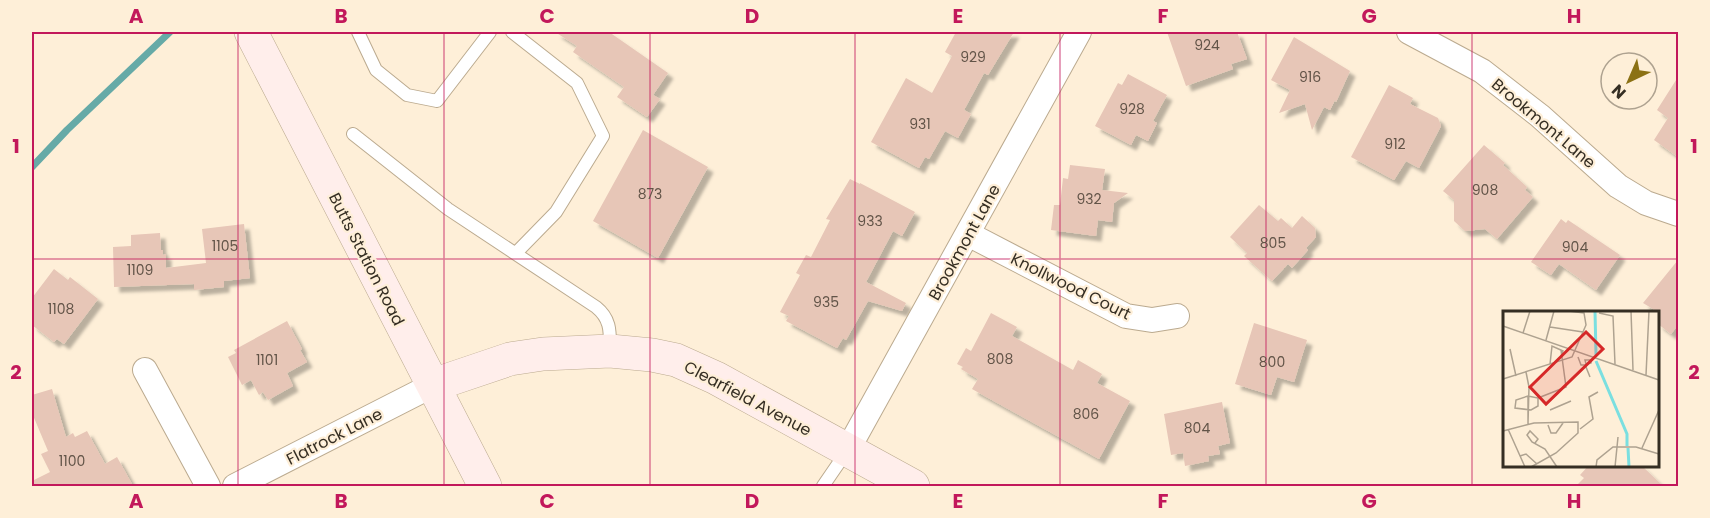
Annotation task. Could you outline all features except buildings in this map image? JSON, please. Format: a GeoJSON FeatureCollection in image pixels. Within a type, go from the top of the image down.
{"type":"FeatureCollection","features":[{"type":"Feature","properties":{"kind":"street","name":"Butts Station Road"},"geometry":{"type":"LineString","coordinates":[[250,32],[485,486]]}},
{"type":"Feature","properties":{"kind":"street","name":"Brookmont Lane"},"geometry":{"type":"LineString","coordinates":[[847,451],[1079,32]]}},
{"type":"Feature","properties":{"kind":"street","name":"Brookmont Lane"},"geometry":{"type":"LineString","coordinates":[[1409,32],[1482,71],[1540,116],[1618,186],[1646,202],[1678,214]]}},
{"type":"Feature","properties":{"kind":"street","name":"Knollwood Court"},"geometry":{"type":"LineString","coordinates":[[968,234],[1126,316],[1152,320],[1177,316]]}},
{"type":"Feature","properties":{"kind":"street","name":"Clearfield Avenue"},"geometry":{"type":"LineString","coordinates":[[433,385],[510,359],[543,354],[610,351],[676,360],[716,378],[913,486]]}},
{"type":"Feature","properties":{"kind":"street"},"geometry":{"type":"LineString","coordinates":[[145,370],[208,486]]}},
{"type":"Feature","properties":{"kind":"street","name":"Flatrock Lane"},"geometry":{"type":"LineString","coordinates":[[235,486],[433,385]]}},
{"type":"Feature","properties":{"kind":"lane"},"geometry":{"type":"LineString","coordinates":[[358,32],[375,70],[407,95],[437,101],[490,32]]}},
{"type":"Feature","properties":{"kind":"lane"},"geometry":{"type":"LineString","coordinates":[[512,32],[578,83],[603,136],[556,212],[516,253]]}},
{"type":"Feature","properties":{"kind":"lane"},"geometry":{"type":"LineString","coordinates":[[353,134],[448,209],[557,279],[603,312],[610,326],[610,351]]}},
{"type":"Feature","properties":{"kind":"lane"},"geometry":{"type":"LineString","coordinates":[[823,486],[847,451]]}},
{"type":"Feature","properties":{"kind":"waterway"},"geometry":{"type":"LineString","coordinates":[[32,167],[67,130],[170,32]]}}]}
